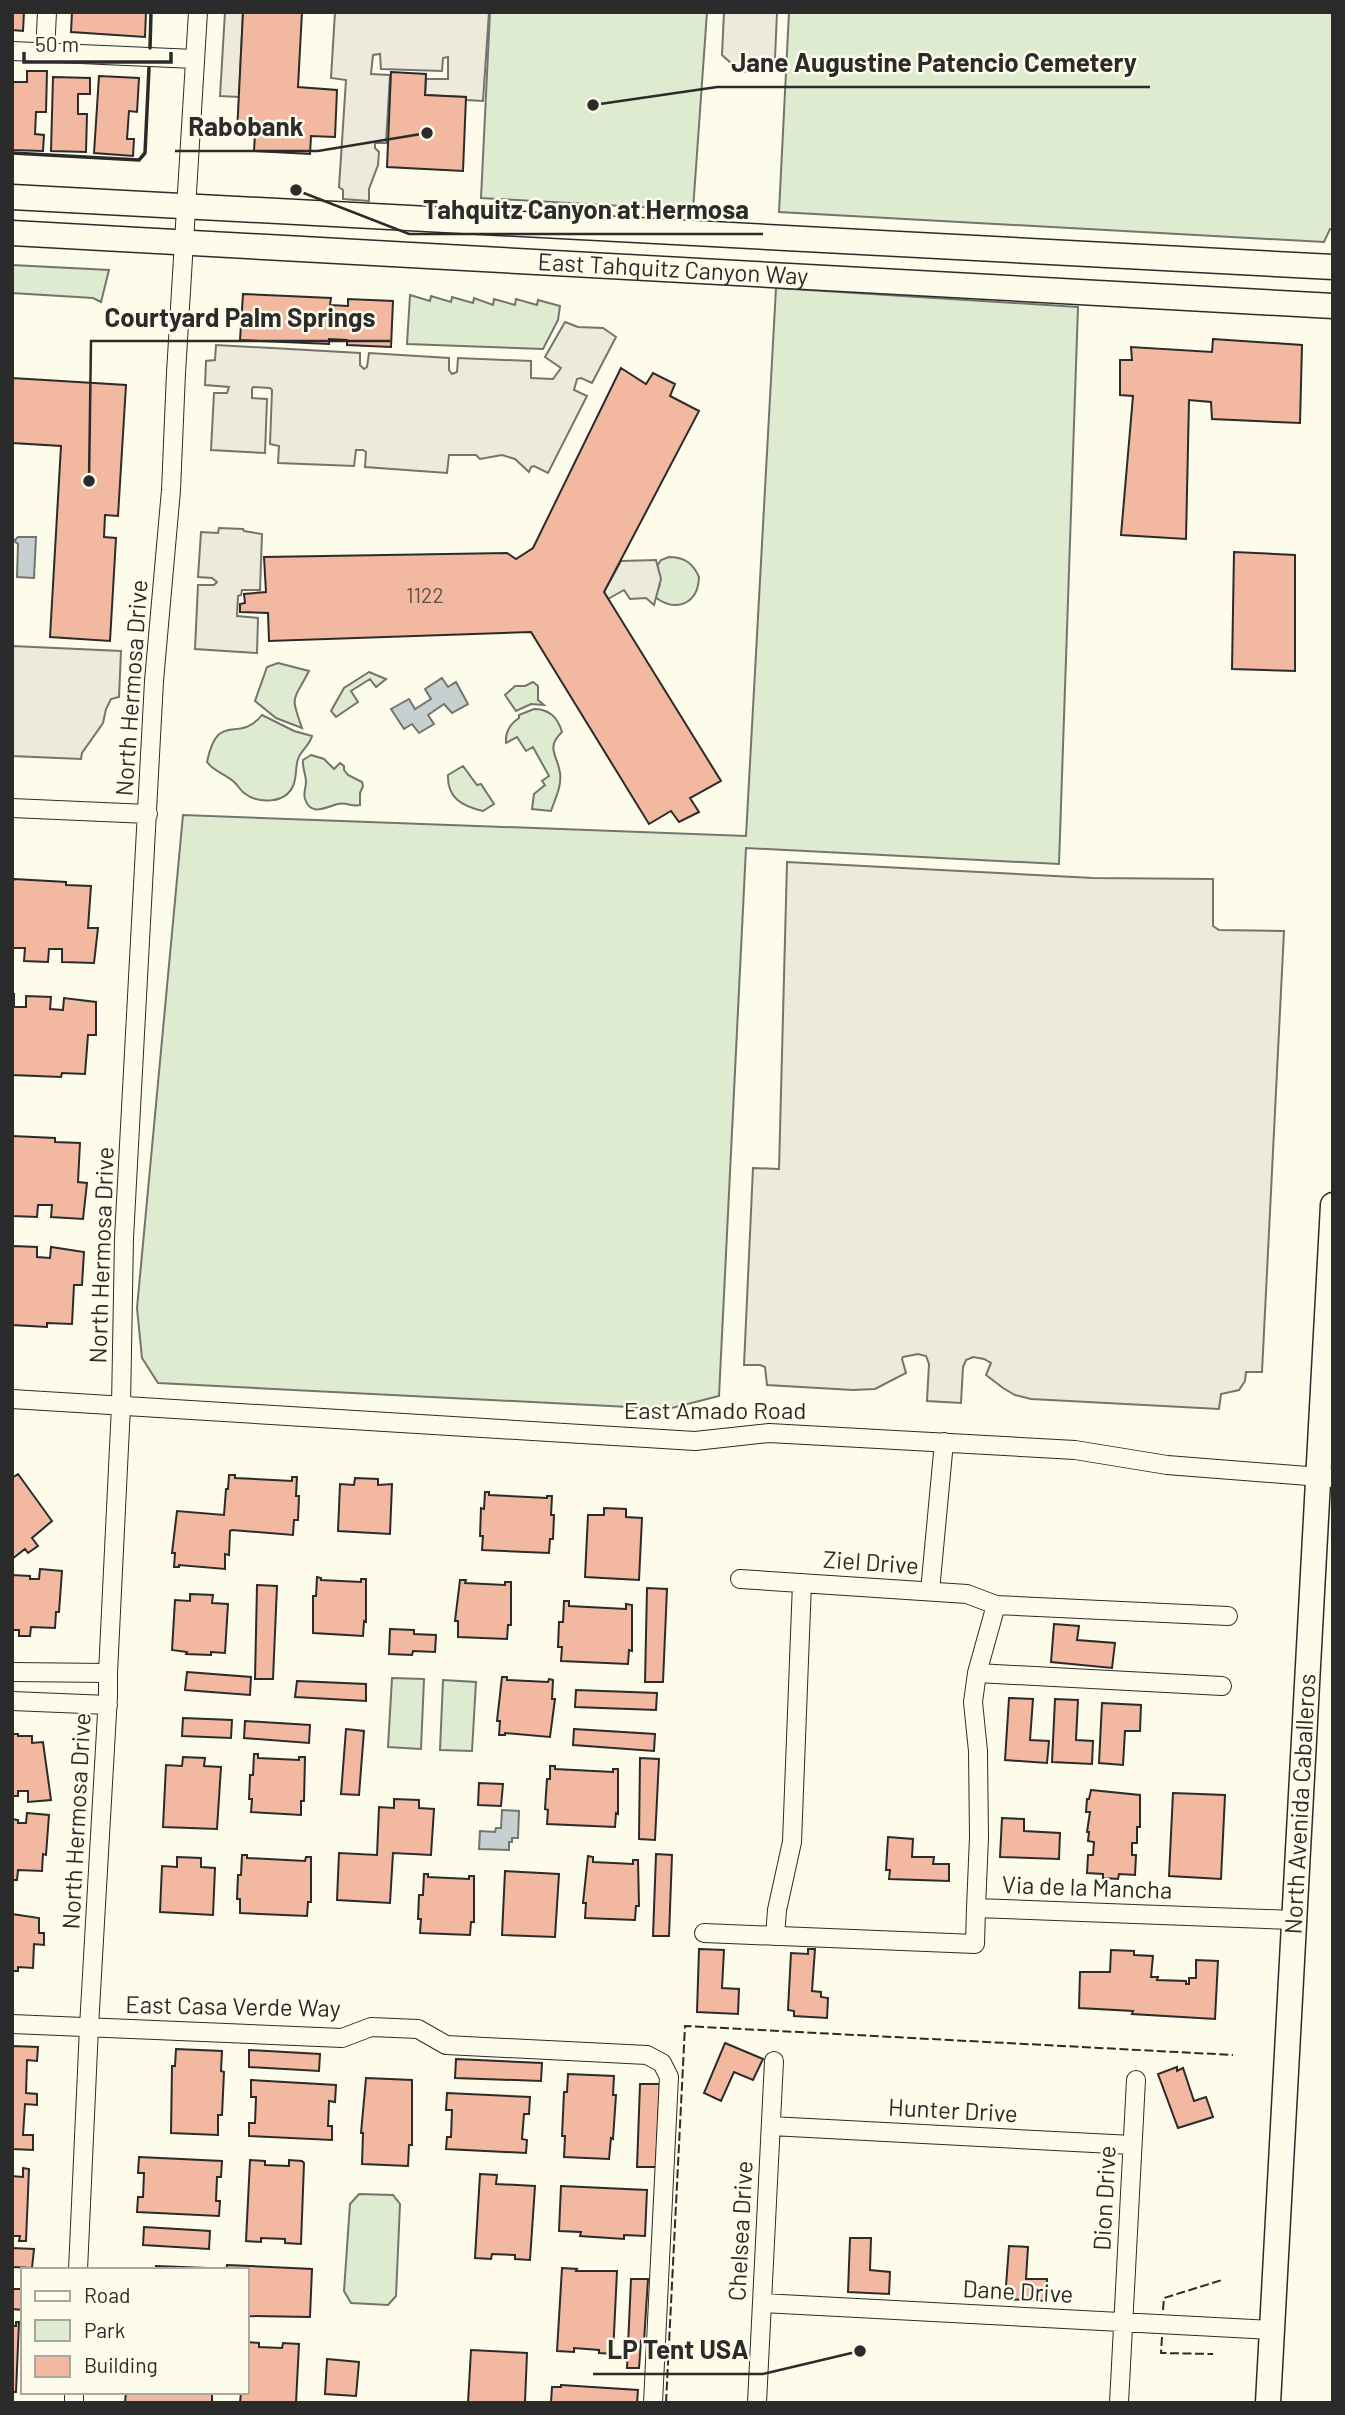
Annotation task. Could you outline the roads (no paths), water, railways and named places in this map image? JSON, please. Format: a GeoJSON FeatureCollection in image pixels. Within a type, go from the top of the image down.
{"type":"FeatureCollection","features":[{"type":"Feature","properties":{"kind":"main road","name":"East Tahquitz Canyon Way"},"geometry":{"type":"LineString","coordinates":[[12,197],[1333,267]]}},
{"type":"Feature","properties":{"kind":"main road","name":"East Tahquitz Canyon Way"},"geometry":{"type":"LineString","coordinates":[[12,233],[1333,306]]}},
{"type":"Feature","properties":{"kind":"main road","name":"North Avenida Caballeros"},"geometry":{"type":"LineString","coordinates":[[1268,2403],[1293,1920],[1326,1478],[1333,1205]]}},
{"type":"Feature","properties":{"kind":"street"},"geometry":{"type":"LineString","coordinates":[[45,52],[47,12]]}},
{"type":"Feature","properties":{"kind":"street","name":"North Hermosa Drive"},"geometry":{"type":"LineString","coordinates":[[78,2268],[108,1706],[121,1406],[124,1238],[154,681],[171,490],[198,12]]}},
{"type":"Feature","properties":{"kind":"street"},"geometry":{"type":"LineString","coordinates":[[12,51],[195,59]]}},
{"type":"Feature","properties":{"kind":"street"},"geometry":{"type":"LineString","coordinates":[[12,808],[148,814]]}},
{"type":"Feature","properties":{"kind":"street","name":"East Amado Road"},"geometry":{"type":"LineString","coordinates":[[12,1399],[695,1441],[769,1433],[1075,1450],[1167,1465],[1326,1478]]}},
{"type":"Feature","properties":{"kind":"street"},"geometry":{"type":"LineString","coordinates":[[930,1591],[944,1443]]}},
{"type":"Feature","properties":{"kind":"street","name":"Ziel Drive"},"geometry":{"type":"LineString","coordinates":[[740,1579],[967,1594],[996,1605],[1228,1616]]}},
{"type":"Feature","properties":{"kind":"street"},"geometry":{"type":"LineString","coordinates":[[775,1936],[777,1910],[792,1842],[802,1583]]}},
{"type":"Feature","properties":{"kind":"street"},"geometry":{"type":"LineString","coordinates":[[976,1908],[979,1837],[978,1751],[974,1702],[977,1673],[996,1605]]}},
{"type":"Feature","properties":{"kind":"street"},"geometry":{"type":"LineString","coordinates":[[12,1672],[108,1673]]}},
{"type":"Feature","properties":{"kind":"street"},"geometry":{"type":"LineString","coordinates":[[977,1673],[1222,1686]]}},
{"type":"Feature","properties":{"kind":"street"},"geometry":{"type":"LineString","coordinates":[[12,1701],[108,1706]]}},
{"type":"Feature","properties":{"kind":"street","name":"Via de la Mancha"},"geometry":{"type":"LineString","coordinates":[[704,1933],[975,1944],[976,1908],[1293,1920]]}},
{"type":"Feature","properties":{"kind":"street","name":"East Casa Verde Way"},"geometry":{"type":"LineString","coordinates":[[12,2024],[342,2038],[372,2027],[418,2029],[446,2045],[647,2055],[662,2063],[669,2077],[653,2403]]}},
{"type":"Feature","properties":{"kind":"street","name":"Chelsea Drive"},"geometry":{"type":"LineString","coordinates":[[757,2403],[774,2061]]}},
{"type":"Feature","properties":{"kind":"street","name":"Dion Drive"},"geometry":{"type":"LineString","coordinates":[[1119,2403],[1136,2080]]}},
{"type":"Feature","properties":{"kind":"street","name":"Hunter Drive"},"geometry":{"type":"LineString","coordinates":[[771,2126],[1132,2145]]}},
{"type":"Feature","properties":{"kind":"street","name":"Dane Drive"},"geometry":{"type":"LineString","coordinates":[[762,2303],[1272,2330]]}},
{"type":"Feature","properties":{"kind":"place","name":"Jane Augustine Patencio Cemetery"},"geometry":{"type":"Point","coordinates":[593,105]}},
{"type":"Feature","properties":{"kind":"place","name":"Rabobank"},"geometry":{"type":"Point","coordinates":[427,133]}},
{"type":"Feature","properties":{"kind":"place","name":"Tahquitz Canyon at Hermosa"},"geometry":{"type":"Point","coordinates":[296,190]}},
{"type":"Feature","properties":{"kind":"place","name":"Courtyard Palm Springs"},"geometry":{"type":"Point","coordinates":[89,481]}},
{"type":"Feature","properties":{"kind":"place","name":"LP Tent USA"},"geometry":{"type":"Point","coordinates":[860,2351]}}]}
